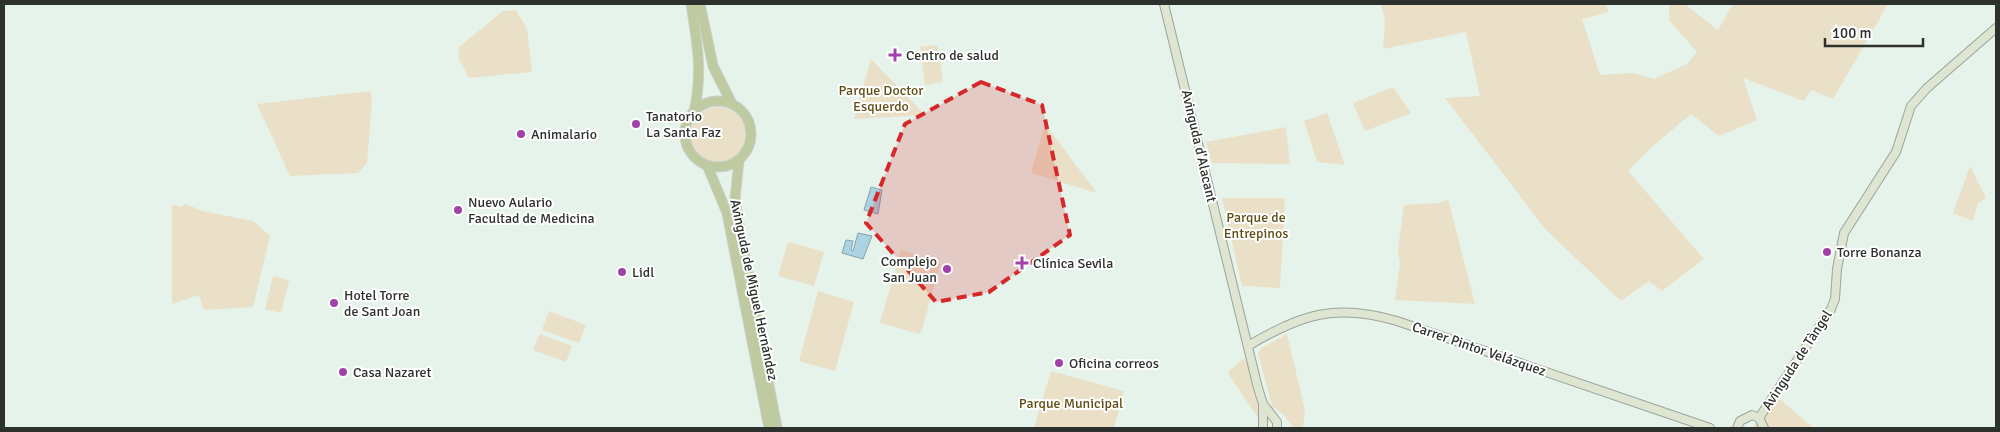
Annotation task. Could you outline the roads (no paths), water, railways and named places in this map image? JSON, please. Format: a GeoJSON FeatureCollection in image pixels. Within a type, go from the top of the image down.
{"type":"FeatureCollection","features":[{"type":"Feature","properties":{"kind":"main road"},"geometry":{"type":"LineString","coordinates":[[691,4],[700,70],[694,112],[686,127],[686,143],[696,159],[707,165],[727,166],[739,160],[744,154],[750,141],[750,127],[743,114],[732,104],[713,66],[700,4]]}},
{"type":"Feature","properties":{"kind":"main road"},"geometry":{"type":"LineString","coordinates":[[694,112],[708,103],[732,104]]}},
{"type":"Feature","properties":{"kind":"main road","name":"Avinguda de Miguel Hernández"},"geometry":{"type":"LineString","coordinates":[[739,160],[736,198],[738,219],[768,377]]}},
{"type":"Feature","properties":{"kind":"main road","name":"Avinguda de Miguel Hernández"},"geometry":{"type":"LineString","coordinates":[[707,165],[727,213],[768,425]]}},
{"type":"Feature","properties":{"kind":"main road"},"geometry":{"type":"LineString","coordinates":[[768,377],[777,428]]}},
{"type":"Feature","properties":{"kind":"main road"},"geometry":{"type":"LineString","coordinates":[[768,377],[782,428]]}},
{"type":"Feature","properties":{"kind":"street","name":"Avinguda d'Alacant"},"geometry":{"type":"LineString","coordinates":[[1164,4],[1266,422],[1277,422],[1277,428]]}},
{"type":"Feature","properties":{"kind":"street","name":"Avinguda de Tàngel"},"geometry":{"type":"LineString","coordinates":[[1759,418],[1831,309],[1835,299],[1837,268],[1844,234],[1896,152],[1911,106],[1927,88],[1996,28]]}},
{"type":"Feature","properties":{"kind":"street","name":"Carrer Pintor Velázquez"},"geometry":{"type":"LineString","coordinates":[[1248,346],[1284,326],[1310,316],[1341,312],[1370,314],[1397,321],[1710,428]]}},
{"type":"Feature","properties":{"kind":"street"},"geometry":{"type":"LineString","coordinates":[[1738,428],[1740,421],[1748,415],[1759,418],[1764,428]]}},
{"type":"Feature","properties":{"kind":"water"},"geometry":{"type":"Polygon","coordinates":[[[871,187],[882,190],[878,214],[864,210],[871,187]]]}},
{"type":"Feature","properties":{"kind":"water"},"geometry":{"type":"Polygon","coordinates":[[[858,233],[872,236],[863,259],[842,253],[846,240],[853,241],[851,250],[853,251],[858,233]]]}},
{"type":"Feature","properties":{"kind":"place","name":"Centro de salud"},"geometry":{"type":"Point","coordinates":[895,55]}},
{"type":"Feature","properties":{"kind":"place","name":"Tanatorio La Santa Faz"},"geometry":{"type":"Point","coordinates":[636,124]}},
{"type":"Feature","properties":{"kind":"place","name":"Animalario"},"geometry":{"type":"Point","coordinates":[521,134]}},
{"type":"Feature","properties":{"kind":"place","name":"Nuevo Aulario Facultad de Medicina"},"geometry":{"type":"Point","coordinates":[458,210]}},
{"type":"Feature","properties":{"kind":"place","name":"Torre Bonanza"},"geometry":{"type":"Point","coordinates":[1827,252]}},
{"type":"Feature","properties":{"kind":"place","name":"Clínica Sevila"},"geometry":{"type":"Point","coordinates":[1022,263]}},
{"type":"Feature","properties":{"kind":"place","name":"Complejo San Juan"},"geometry":{"type":"Point","coordinates":[947,269]}},
{"type":"Feature","properties":{"kind":"place","name":"Lidl"},"geometry":{"type":"Point","coordinates":[622,272]}},
{"type":"Feature","properties":{"kind":"place","name":"Hotel Torre de Sant Joan"},"geometry":{"type":"Point","coordinates":[334,303]}},
{"type":"Feature","properties":{"kind":"place","name":"Oficina correos"},"geometry":{"type":"Point","coordinates":[1059,363]}},
{"type":"Feature","properties":{"kind":"place","name":"Casa Nazaret"},"geometry":{"type":"Point","coordinates":[343,372]}},
{"type":"Feature","properties":{"kind":"park label","name":"Parque Doctor Esquerdo"},"geometry":{"type":"Point","coordinates":[881,98]}},
{"type":"Feature","properties":{"kind":"park label","name":"Parque de Entrepinos"},"geometry":{"type":"Point","coordinates":[1256,226]}},
{"type":"Feature","properties":{"kind":"park label","name":"Parque Municipal"},"geometry":{"type":"Point","coordinates":[1071,403]}}]}
